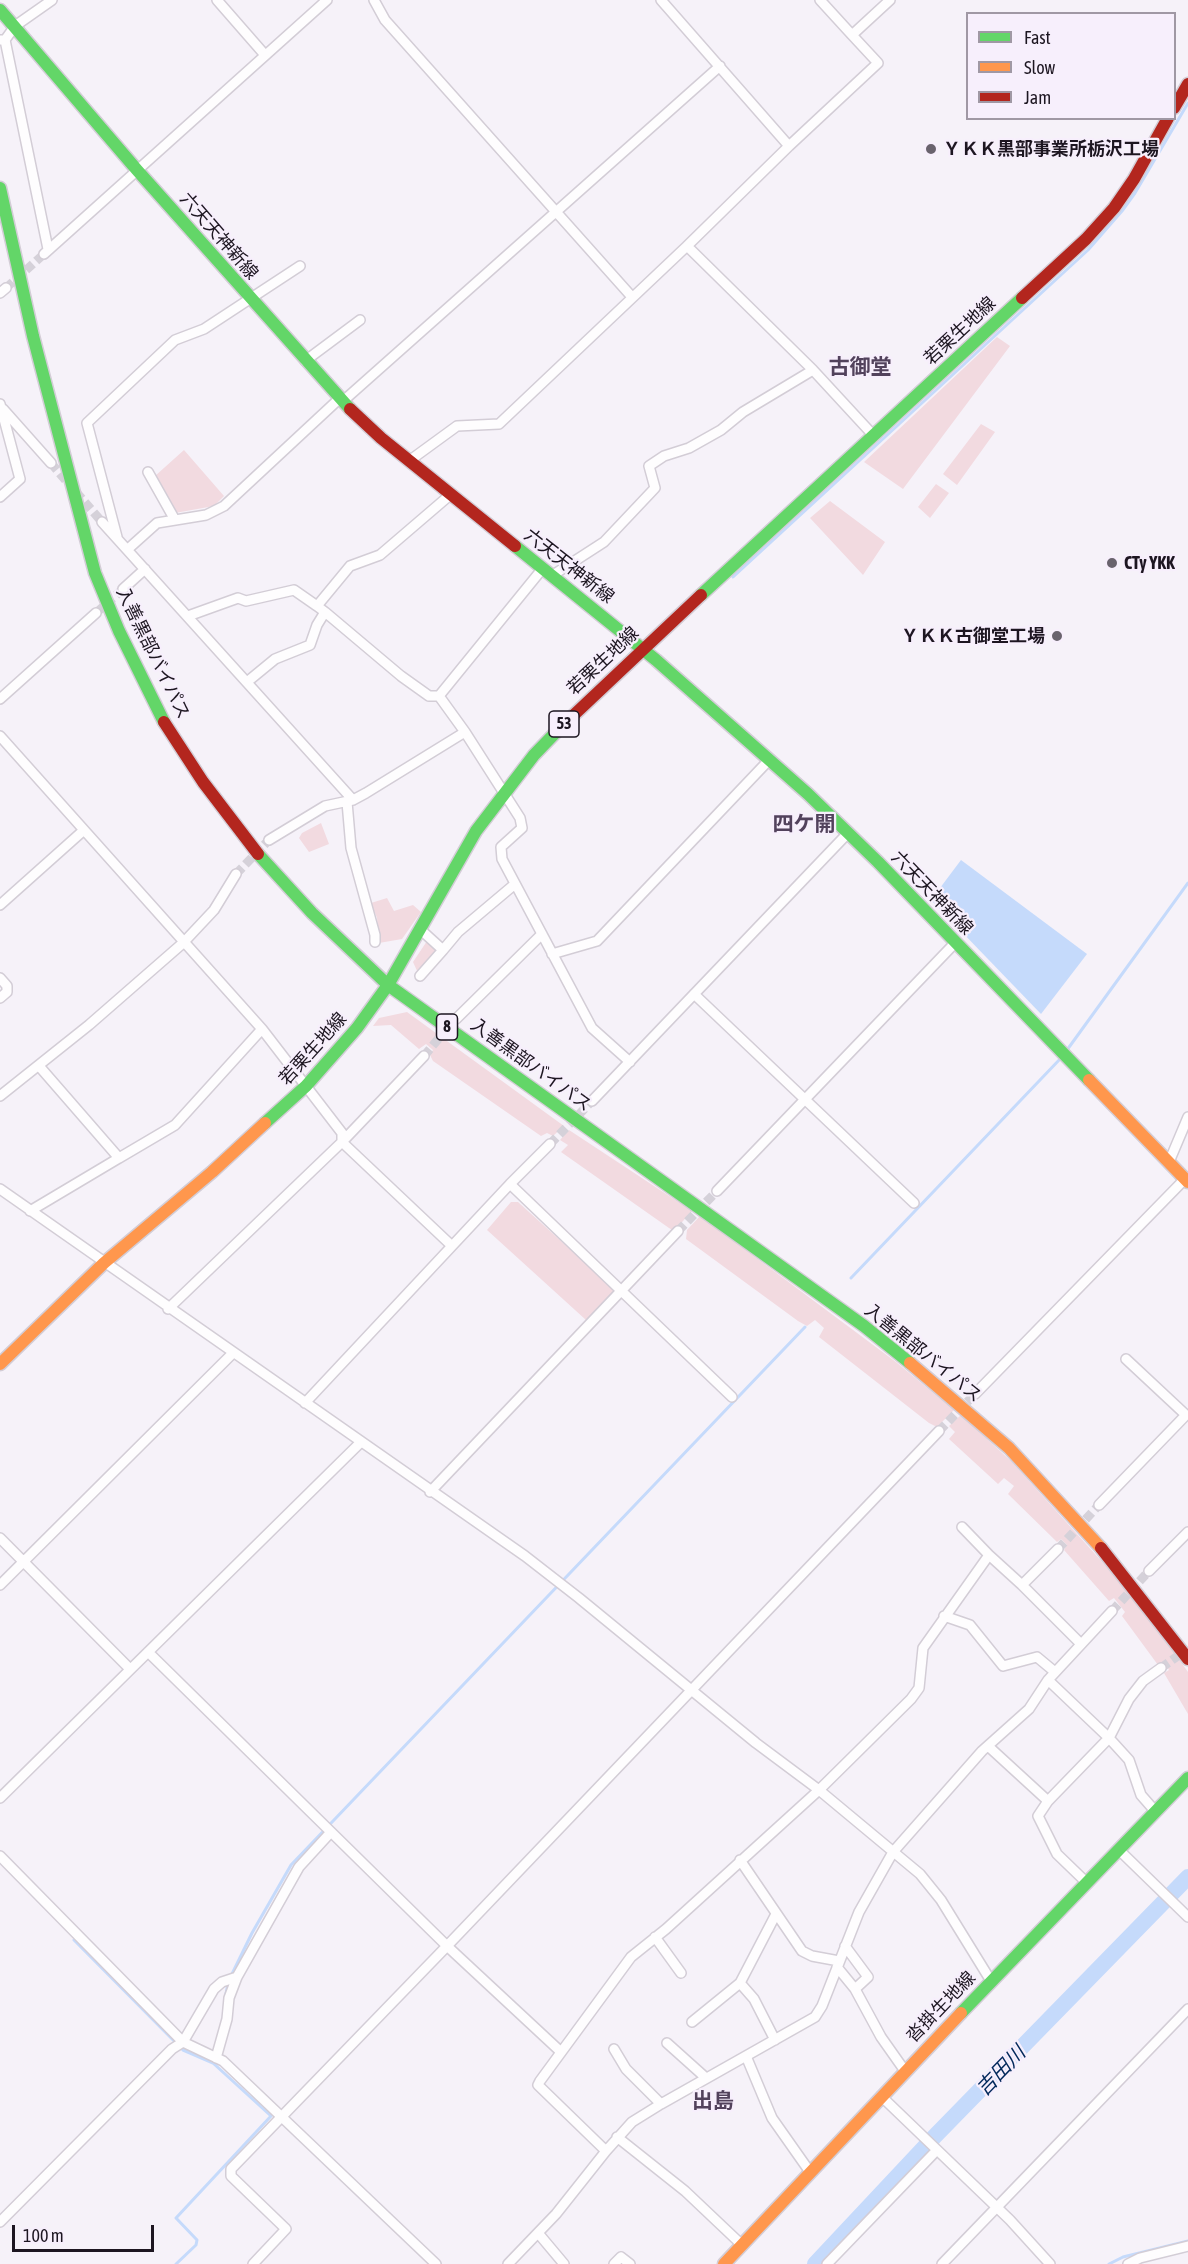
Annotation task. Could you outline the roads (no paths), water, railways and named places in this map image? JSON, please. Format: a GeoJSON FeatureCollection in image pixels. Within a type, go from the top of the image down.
{"type":"FeatureCollection","features":[{"type":"Feature","properties":{"kind":"main road","name":"六天天神新線"},"geometry":{"type":"LineString","coordinates":[[0,10],[137,170],[340,400],[450,495],[643,649],[770,759],[848,833],[1186,1180]]}},
{"type":"Feature","properties":{"kind":"main road"},"geometry":{"type":"LineString","coordinates":[[1176,105],[1188,84]]}},
{"type":"Feature","properties":{"kind":"main road","name":"若栗生地線"},"geometry":{"type":"LineString","coordinates":[[0,1364],[104,1263],[212,1172],[306,1086],[357,1028],[388,984],[476,831],[534,756],[576,711],[1086,239],[1114,208],[1134,179],[1167,120]]}},
{"type":"Feature","properties":{"kind":"main road","name":"入善黒部バイパス"},"geometry":{"type":"LineString","coordinates":[[0,188],[33,336],[95,573],[119,631],[159,714],[203,782],[249,845],[312,912],[388,984],[864,1326],[943,1390],[1009,1448],[1060,1502],[1117,1566],[1188,1659]]}},
{"type":"Feature","properties":{"kind":"main road","name":"沓掛生地線"},"geometry":{"type":"LineString","coordinates":[[724,2264],[880,2096],[1188,1778]]}},
{"type":"Feature","properties":{"kind":"street"},"geometry":{"type":"LineString","coordinates":[[52,0],[15,26],[3,40],[46,252],[327,0]]}},
{"type":"Feature","properties":{"kind":"street"},"geometry":{"type":"LineString","coordinates":[[217,0],[265,56]]}},
{"type":"Feature","properties":{"kind":"street"},"geometry":{"type":"LineString","coordinates":[[374,0],[385,20],[632,297]]}},
{"type":"Feature","properties":{"kind":"street"},"geometry":{"type":"LineString","coordinates":[[661,0],[789,146]]}},
{"type":"Feature","properties":{"kind":"street"},"geometry":{"type":"LineString","coordinates":[[409,461],[457,426],[499,424],[878,63],[820,0]]}},
{"type":"Feature","properties":{"kind":"street"},"geometry":{"type":"LineString","coordinates":[[852,35],[890,0]]}},
{"type":"Feature","properties":{"kind":"street"},"geometry":{"type":"LineString","coordinates":[[128,549],[157,523],[206,515],[224,506],[340,400],[720,66]]}},
{"type":"Feature","properties":{"kind":"street"},"geometry":{"type":"LineString","coordinates":[[687,246],[813,370],[873,435]]}},
{"type":"Feature","properties":{"kind":"street"},"geometry":{"type":"LineString","coordinates":[[117,537],[87,423],[175,340],[204,329],[300,266]]}},
{"type":"Feature","properties":{"kind":"street"},"geometry":{"type":"LineString","coordinates":[[305,361],[360,320]]}},
{"type":"Feature","properties":{"kind":"street"},"geometry":{"type":"LineString","coordinates":[[188,616],[238,598],[246,601],[294,590],[321,609],[401,676],[429,696],[439,696],[548,572],[604,542],[655,488],[649,466],[664,456],[688,448],[721,430],[743,412],[813,370]]}},
{"type":"Feature","properties":{"kind":"street"},"geometry":{"type":"LineString","coordinates":[[0,405],[51,463]]}},
{"type":"Feature","properties":{"kind":"street"},"geometry":{"type":"LineString","coordinates":[[0,405],[20,479],[0,497]]}},
{"type":"Feature","properties":{"kind":"street"},"geometry":{"type":"LineString","coordinates":[[148,472],[175,520]]}},
{"type":"Feature","properties":{"kind":"street"},"geometry":{"type":"LineString","coordinates":[[247,682],[275,659],[310,645],[321,609],[350,566],[380,555],[450,495]]}},
{"type":"Feature","properties":{"kind":"street"},"geometry":{"type":"LineString","coordinates":[[102,522],[247,682],[350,801],[351,848],[375,942]]}},
{"type":"Feature","properties":{"kind":"street"},"geometry":{"type":"LineString","coordinates":[[123,589],[145,569]]}},
{"type":"Feature","properties":{"kind":"street"},"geometry":{"type":"LineString","coordinates":[[0,699],[96,613]]}},
{"type":"Feature","properties":{"kind":"street"},"geometry":{"type":"LineString","coordinates":[[439,696],[520,818],[522,828],[501,847],[502,859],[515,884],[592,1028],[630,1062]]}},
{"type":"Feature","properties":{"kind":"street"},"geometry":{"type":"LineString","coordinates":[[269,840],[325,806],[350,801],[465,732]]}},
{"type":"Feature","properties":{"kind":"street"},"geometry":{"type":"LineString","coordinates":[[0,736],[262,1029],[342,1133],[342,1142],[452,1246]]}},
{"type":"Feature","properties":{"kind":"street"},"geometry":{"type":"LineString","coordinates":[[552,954],[597,941],[770,759]]}},
{"type":"Feature","properties":{"kind":"street"},"geometry":{"type":"LineString","coordinates":[[0,905],[84,830]]}},
{"type":"Feature","properties":{"kind":"street"},"geometry":{"type":"LineString","coordinates":[[592,1101],[848,833]]}},
{"type":"Feature","properties":{"kind":"street"},"geometry":{"type":"LineString","coordinates":[[0,1096],[89,1025],[183,943],[214,910],[236,874]]}},
{"type":"Feature","properties":{"kind":"street"},"geometry":{"type":"LineString","coordinates":[[420,976],[458,932],[515,884]]}},
{"type":"Feature","properties":{"kind":"street"},"geometry":{"type":"LineString","coordinates":[[421,930],[443,950]]}},
{"type":"Feature","properties":{"kind":"street"},"geometry":{"type":"LineString","coordinates":[[456,1019],[542,934]]}},
{"type":"Feature","properties":{"kind":"street"},"geometry":{"type":"LineString","coordinates":[[717,1191],[955,943]]}},
{"type":"Feature","properties":{"kind":"street"},"geometry":{"type":"LineString","coordinates":[[0,978],[7,986],[7,992],[0,998]]}},
{"type":"Feature","properties":{"kind":"street"},"geometry":{"type":"LineString","coordinates":[[694,994],[914,1203]]}},
{"type":"Feature","properties":{"kind":"street"},"geometry":{"type":"LineString","coordinates":[[30,1211],[175,1125],[262,1029]]}},
{"type":"Feature","properties":{"kind":"street"},"geometry":{"type":"LineString","coordinates":[[168,1308],[342,1142],[424,1056]]}},
{"type":"Feature","properties":{"kind":"street"},"geometry":{"type":"LineString","coordinates":[[39,1066],[119,1158]]}},
{"type":"Feature","properties":{"kind":"street"},"geometry":{"type":"LineString","coordinates":[[1169,1162],[1188,1117]]}},
{"type":"Feature","properties":{"kind":"street"},"geometry":{"type":"LineString","coordinates":[[305,1403],[550,1144]]}},
{"type":"Feature","properties":{"kind":"street"},"geometry":{"type":"LineString","coordinates":[[975,1394],[1186,1180]]}},
{"type":"Feature","properties":{"kind":"street"},"geometry":{"type":"LineString","coordinates":[[510,1184],[732,1397]]}},
{"type":"Feature","properties":{"kind":"street"},"geometry":{"type":"LineString","coordinates":[[0,1189],[534,1563],[756,1743],[819,1790],[920,1874],[941,1900],[991,1981]]}},
{"type":"Feature","properties":{"kind":"street"},"geometry":{"type":"LineString","coordinates":[[430,1492],[678,1231]]}},
{"type":"Feature","properties":{"kind":"street"},"geometry":{"type":"LineString","coordinates":[[0,1585],[233,1353]]}},
{"type":"Feature","properties":{"kind":"street"},"geometry":{"type":"LineString","coordinates":[[1099,1505],[1187,1414],[1126,1359]]}},
{"type":"Feature","properties":{"kind":"street"},"geometry":{"type":"LineString","coordinates":[[253,2264],[286,2229],[231,2176],[231,2169],[939,1431]]}},
{"type":"Feature","properties":{"kind":"street"},"geometry":{"type":"LineString","coordinates":[[0,1798],[361,1442]]}},
{"type":"Feature","properties":{"kind":"street"},"geometry":{"type":"LineString","coordinates":[[962,1527],[1081,1644]]}},
{"type":"Feature","properties":{"kind":"street"},"geometry":{"type":"LineString","coordinates":[[1149,1571],[1188,1532]]}},
{"type":"Feature","properties":{"kind":"street"},"geometry":{"type":"LineString","coordinates":[[0,1538],[130,1668]]}},
{"type":"Feature","properties":{"kind":"street"},"geometry":{"type":"LineString","coordinates":[[1023,1585],[1058,1549]]}},
{"type":"Feature","properties":{"kind":"street"},"geometry":{"type":"LineString","coordinates":[[606,2151],[538,2085],[631,1957],[819,1790],[911,1699],[919,1688],[923,1648],[989,1555]]}},
{"type":"Feature","properties":{"kind":"street"},"geometry":{"type":"LineString","coordinates":[[508,2264],[556,2214],[617,2137],[632,2122],[815,2017],[822,2006],[859,1912],[893,1851],[988,1746],[1029,1709],[1048,1680],[1112,1611]]}},
{"type":"Feature","properties":{"kind":"street"},"geometry":{"type":"LineString","coordinates":[[944,1616],[970,1625],[1003,1666],[1037,1657],[1055,1672]]}},
{"type":"Feature","properties":{"kind":"street"},"geometry":{"type":"LineString","coordinates":[[148,1652],[447,1946],[561,2052]]}},
{"type":"Feature","properties":{"kind":"street"},"geometry":{"type":"LineString","coordinates":[[1086,1882],[1057,1854],[1038,1816],[1048,1801],[1109,1738],[1129,1699],[1143,1681],[1161,1668]]}},
{"type":"Feature","properties":{"kind":"street"},"geometry":{"type":"LineString","coordinates":[[1048,1680],[1129,1760],[1141,1795],[1155,1811]]}},
{"type":"Feature","properties":{"kind":"street"},"geometry":{"type":"LineString","coordinates":[[988,1746],[1048,1801]]}},
{"type":"Feature","properties":{"kind":"street"},"geometry":{"type":"LineString","coordinates":[[216,2058],[227,2019],[229,1998],[237,1977],[299,1867],[331,1832]]}},
{"type":"Feature","properties":{"kind":"street"},"geometry":{"type":"LineString","coordinates":[[1118,1849],[1188,1917]]}},
{"type":"Feature","properties":{"kind":"street"},"geometry":{"type":"LineString","coordinates":[[0,1856],[183,2042],[223,2061],[436,2264]]}},
{"type":"Feature","properties":{"kind":"street"},"geometry":{"type":"LineString","coordinates":[[740,1860],[802,1951],[838,1964],[855,1989],[881,2037],[905,2071]]}},
{"type":"Feature","properties":{"kind":"street"},"geometry":{"type":"LineString","coordinates":[[692,2022],[729,1995],[740,1983],[776,1914]]}},
{"type":"Feature","properties":{"kind":"street"},"geometry":{"type":"LineString","coordinates":[[655,1936],[681,1973]]}},
{"type":"Feature","properties":{"kind":"street"},"geometry":{"type":"LineString","coordinates":[[845,1946],[868,1977],[855,1989]]}},
{"type":"Feature","properties":{"kind":"street"},"geometry":{"type":"LineString","coordinates":[[0,2222],[172,2049],[183,2042],[213,1989],[222,1982],[237,1977]]}},
{"type":"Feature","properties":{"kind":"street"},"geometry":{"type":"LineString","coordinates":[[740,1983],[754,1999],[775,2040]]}},
{"type":"Feature","properties":{"kind":"street"},"geometry":{"type":"LineString","coordinates":[[942,2264],[1188,2008]]}},
{"type":"Feature","properties":{"kind":"street"},"geometry":{"type":"LineString","coordinates":[[667,2043],[706,2078]]}},
{"type":"Feature","properties":{"kind":"street"},"geometry":{"type":"LineString","coordinates":[[614,2049],[626,2069],[661,2104]]}},
{"type":"Feature","properties":{"kind":"street"},"geometry":{"type":"LineString","coordinates":[[746,2056],[771,2118],[810,2172]]}},
{"type":"Feature","properties":{"kind":"street"},"geometry":{"type":"LineString","coordinates":[[880,2096],[997,2208],[1050,2264]]}},
{"type":"Feature","properties":{"kind":"street"},"geometry":{"type":"LineString","coordinates":[[617,2137],[685,2191],[742,2245]]}},
{"type":"Feature","properties":{"kind":"street"},"geometry":{"type":"LineString","coordinates":[[827,2264],[935,2150]]}},
{"type":"Feature","properties":{"kind":"street"},"geometry":{"type":"LineString","coordinates":[[538,2233],[564,2264]]}},
{"type":"Feature","properties":{"kind":"street"},"geometry":{"type":"LineString","coordinates":[[1128,2264],[1140,2258],[1188,2246]]}},
{"type":"Feature","properties":{"kind":"street"},"geometry":{"type":"LineString","coordinates":[[614,2264],[621,2257],[630,2264]]}},
{"type":"Feature","properties":{"kind":"water"},"geometry":{"type":"Polygon","coordinates":[[[961,860],[1087,954],[1041,1014],[931,900],[961,860]]]}},
{"type":"Feature","properties":{"kind":"waterway"},"geometry":{"type":"LineString","coordinates":[[733,577],[1088,250],[1135,193],[1188,103]]}},
{"type":"Feature","properties":{"kind":"waterway"},"geometry":{"type":"LineString","coordinates":[[1067,1050],[1188,883]]}},
{"type":"Feature","properties":{"kind":"waterway"},"geometry":{"type":"LineString","coordinates":[[851,1278],[1061,1058]]}},
{"type":"Feature","properties":{"kind":"waterway"},"geometry":{"type":"LineString","coordinates":[[231,1976],[252,1933],[291,1865],[805,1327]]}},
{"type":"Feature","properties":{"kind":"waterway","name":"吉田川"},"geometry":{"type":"LineString","coordinates":[[815,2264],[935,2136],[1188,1877]]}},
{"type":"Feature","properties":{"kind":"waterway"},"geometry":{"type":"LineString","coordinates":[[74,1940],[183,2050],[213,2063],[271,2116],[176,2218],[197,2240],[196,2245],[176,2264]]}},
{"type":"Feature","properties":{"kind":"waterway"},"geometry":{"type":"LineString","coordinates":[[225,1999],[228,1983]]}},
{"type":"Feature","properties":{"kind":"waterway"},"geometry":{"type":"LineString","coordinates":[[1109,2264],[1123,2257],[1188,2241]]}},
{"type":"Feature","properties":{"kind":"tunnel"},"geometry":{"type":"LineString","coordinates":[[6,288],[44,254]]}},
{"type":"Feature","properties":{"kind":"tunnel"},"geometry":{"type":"LineString","coordinates":[[51,463],[67,482]]}},
{"type":"Feature","properties":{"kind":"tunnel"},"geometry":{"type":"LineString","coordinates":[[76,492],[102,522]]}},
{"type":"Feature","properties":{"kind":"tunnel"},"geometry":{"type":"LineString","coordinates":[[96,613],[123,589]]}},
{"type":"Feature","properties":{"kind":"tunnel"},"geometry":{"type":"LineString","coordinates":[[236,874],[269,840]]}},
{"type":"Feature","properties":{"kind":"tunnel"},"geometry":{"type":"LineString","coordinates":[[424,1056],[450,1025]]}},
{"type":"Feature","properties":{"kind":"tunnel"},"geometry":{"type":"LineString","coordinates":[[550,1144],[592,1101]]}},
{"type":"Feature","properties":{"kind":"tunnel"},"geometry":{"type":"LineString","coordinates":[[678,1231],[717,1191]]}},
{"type":"Feature","properties":{"kind":"tunnel"},"geometry":{"type":"LineString","coordinates":[[939,1431],[975,1394]]}},
{"type":"Feature","properties":{"kind":"tunnel"},"geometry":{"type":"LineString","coordinates":[[1058,1549],[1099,1505]]}},
{"type":"Feature","properties":{"kind":"tunnel"},"geometry":{"type":"LineString","coordinates":[[1112,1611],[1149,1571]]}},
{"type":"Feature","properties":{"kind":"tunnel"},"geometry":{"type":"LineString","coordinates":[[1161,1668],[1186,1650]]}},
{"type":"Feature","properties":{"kind":"place","name":"ＹＫＫ黒部事業所栃沢工場"},"geometry":{"type":"Point","coordinates":[931,149]}},
{"type":"Feature","properties":{"kind":"place","name":"CTy YKK"},"geometry":{"type":"Point","coordinates":[1112,563]}},
{"type":"Feature","properties":{"kind":"place","name":"ＹＫＫ古御堂工場"},"geometry":{"type":"Point","coordinates":[1057,636]}},
{"type":"Feature","properties":{"kind":"district","name":"古御堂"},"geometry":{"type":"Point","coordinates":[860,367]}},
{"type":"Feature","properties":{"kind":"district","name":"四ケ開"},"geometry":{"type":"Point","coordinates":[804,824]}},
{"type":"Feature","properties":{"kind":"district","name":"出島"},"geometry":{"type":"Point","coordinates":[713,2101]}}]}
